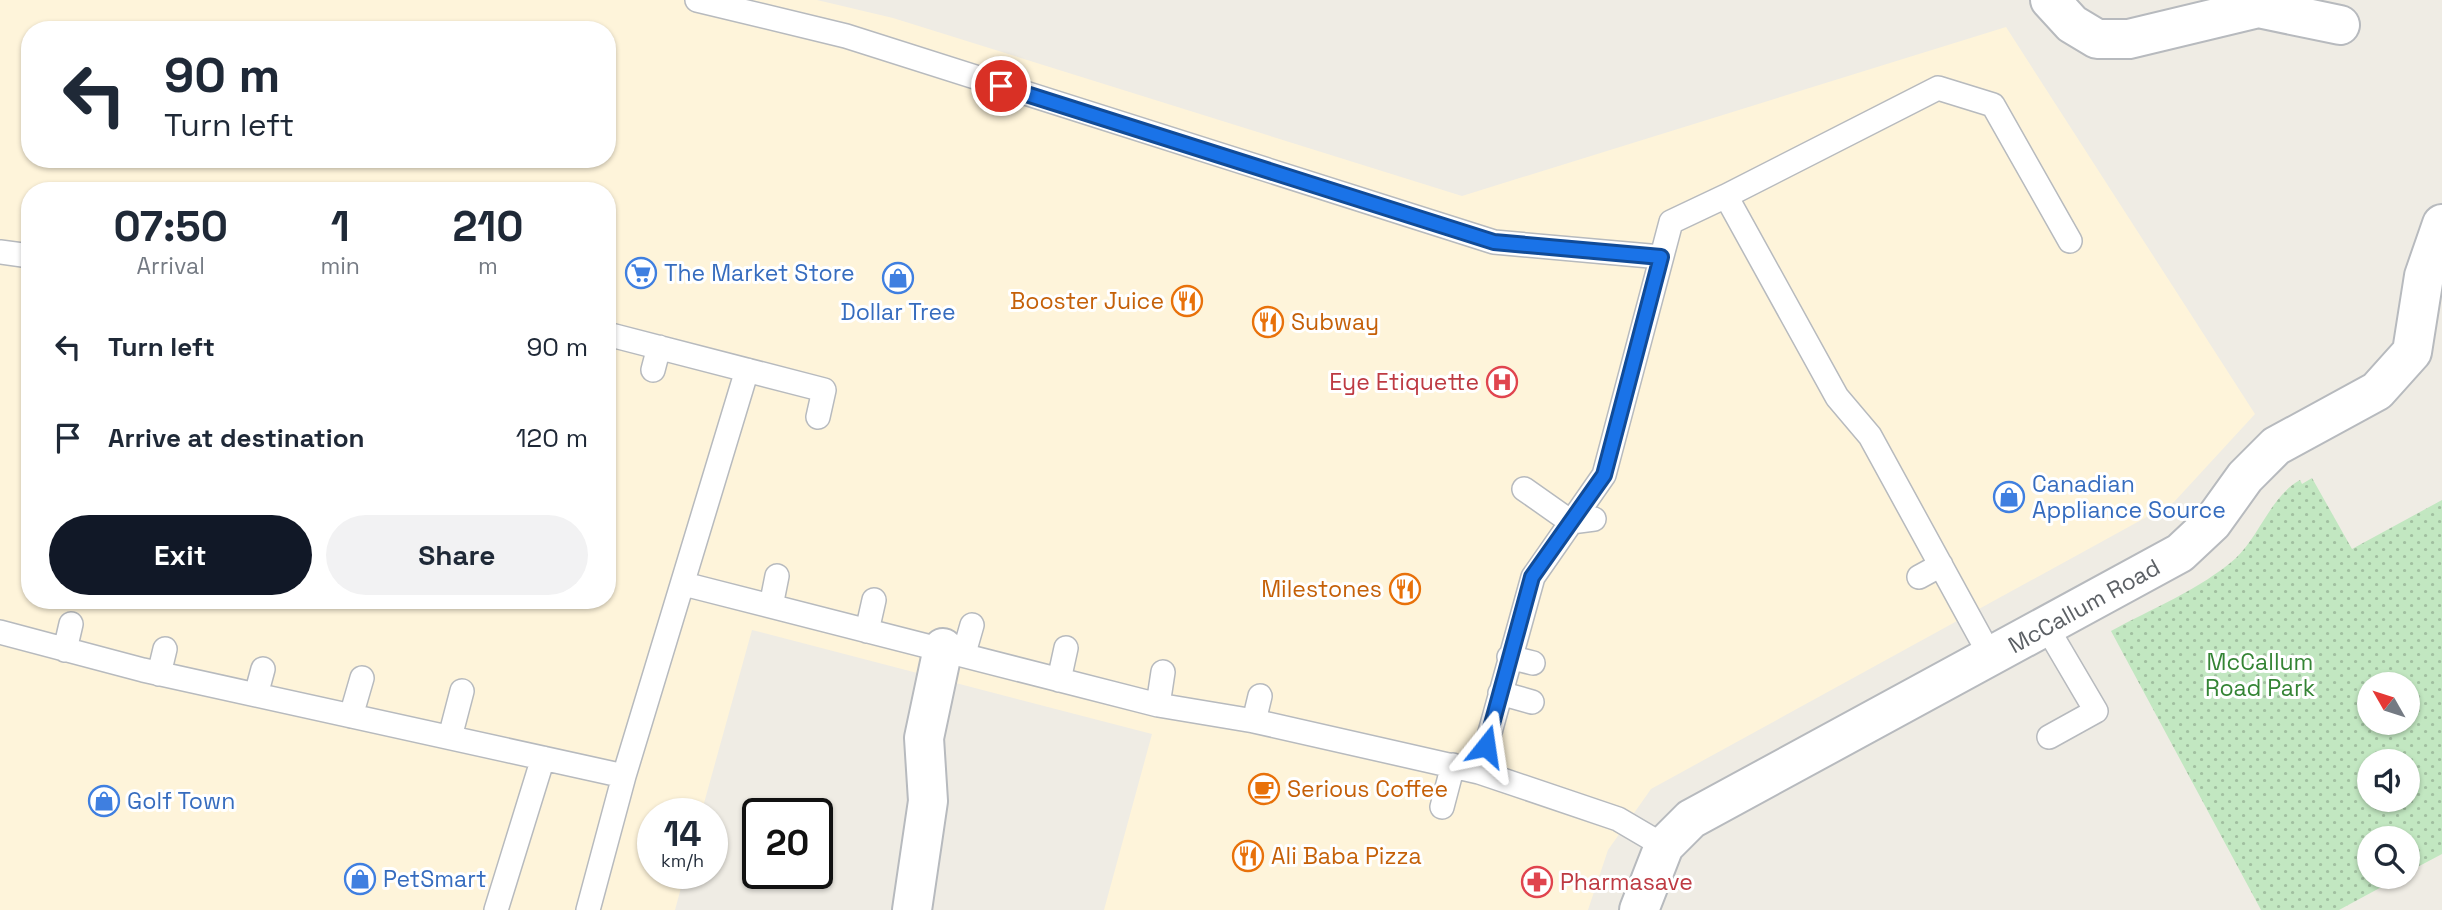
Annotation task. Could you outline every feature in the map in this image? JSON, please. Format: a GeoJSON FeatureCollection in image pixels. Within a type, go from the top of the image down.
{"type":"FeatureCollection","features":[{"type":"Feature","properties":{"kind":"street"},"geometry":{"type":"LineString","coordinates":[[2050,0],[2072,24],[2097,39],[2129,39],[2258,8],[2340,25]]}},
{"type":"Feature","properties":{"kind":"street","name":"McCallum Road"},"geometry":{"type":"LineString","coordinates":[[1639,910],[1664,846],[1691,819],[2180,553],[2212,523],[2245,477],[2276,446],[2377,391],[2412,352],[2424,276],[2442,224]]}},
{"type":"Feature","properties":{"kind":"street"},"geometry":{"type":"LineString","coordinates":[[912,910],[928,802],[924,738],[953,651]]}},
{"type":"Feature","properties":{"kind":"lane"},"geometry":{"type":"LineString","coordinates":[[696,0],[846,36],[1494,242],[1661,257]]}},
{"type":"Feature","properties":{"kind":"lane"},"geometry":{"type":"LineString","coordinates":[[1479,772],[1532,577],[1604,475],[1644,359],[1661,257],[1671,222],[1938,88],[1993,105],[2070,241]]}},
{"type":"Feature","properties":{"kind":"lane"},"geometry":{"type":"LineString","coordinates":[[1726,196],[1837,397],[1870,436],[1991,657]]}},
{"type":"Feature","properties":{"kind":"lane"},"geometry":{"type":"LineString","coordinates":[[0,252],[21,255]]}},
{"type":"Feature","properties":{"kind":"lane"},"geometry":{"type":"LineString","coordinates":[[616,336],[824,390],[818,417]]}},
{"type":"Feature","properties":{"kind":"lane"},"geometry":{"type":"LineString","coordinates":[[653,370],[659,347]]}},
{"type":"Feature","properties":{"kind":"lane"},"geometry":{"type":"LineString","coordinates":[[588,910],[624,776],[747,370]]}},
{"type":"Feature","properties":{"kind":"lane"},"geometry":{"type":"LineString","coordinates":[[1524,489],[1571,522],[1594,519]]}},
{"type":"Feature","properties":{"kind":"lane"},"geometry":{"type":"LineString","coordinates":[[1919,577],[1941,565]]}},
{"type":"Feature","properties":{"kind":"lane"},"geometry":{"type":"LineString","coordinates":[[771,606],[777,576]]}},
{"type":"Feature","properties":{"kind":"lane"},"geometry":{"type":"LineString","coordinates":[[684,584],[1158,705],[1254,721],[1453,765],[1619,819],[1664,846]]}},
{"type":"Feature","properties":{"kind":"lane"},"geometry":{"type":"LineString","coordinates":[[867,631],[874,600]]}},
{"type":"Feature","properties":{"kind":"lane"},"geometry":{"type":"LineString","coordinates":[[65,650],[71,624]]}},
{"type":"Feature","properties":{"kind":"lane"},"geometry":{"type":"LineString","coordinates":[[953,651],[972,625]]}},
{"type":"Feature","properties":{"kind":"lane"},"geometry":{"type":"LineString","coordinates":[[2046,626],[2096,711],[2049,737]]}},
{"type":"Feature","properties":{"kind":"lane"},"geometry":{"type":"LineString","coordinates":[[0,632],[159,674],[624,776]]}},
{"type":"Feature","properties":{"kind":"lane"},"geometry":{"type":"LineString","coordinates":[[1059,680],[1066,648]]}},
{"type":"Feature","properties":{"kind":"lane"},"geometry":{"type":"LineString","coordinates":[[159,674],[165,649]]}},
{"type":"Feature","properties":{"kind":"lane"},"geometry":{"type":"LineString","coordinates":[[1509,657],[1533,663]]}},
{"type":"Feature","properties":{"kind":"lane"},"geometry":{"type":"LineString","coordinates":[[256,695],[263,669]]}},
{"type":"Feature","properties":{"kind":"lane"},"geometry":{"type":"LineString","coordinates":[[1158,705],[1163,673]]}},
{"type":"Feature","properties":{"kind":"lane"},"geometry":{"type":"LineString","coordinates":[[351,716],[362,678]]}},
{"type":"Feature","properties":{"kind":"lane"},"geometry":{"type":"LineString","coordinates":[[450,737],[462,691]]}},
{"type":"Feature","properties":{"kind":"lane"},"geometry":{"type":"LineString","coordinates":[[1500,693],[1532,702]]}},
{"type":"Feature","properties":{"kind":"lane"},"geometry":{"type":"LineString","coordinates":[[1254,721],[1260,696]]}},
{"type":"Feature","properties":{"kind":"lane"},"geometry":{"type":"LineString","coordinates":[[496,910],[543,758]]}},
{"type":"Feature","properties":{"kind":"lane"},"geometry":{"type":"LineString","coordinates":[[1442,807],[1453,765]]}},
{"type":"Feature","properties":{"kind":"shaded area"},"geometry":{"type":"Polygon","coordinates":[[[0,0],[817,0],[893,18],[1462,196],[2006,27],[2255,414],[2174,502],[1651,789],[1608,850],[1588,910],[1104,910],[1152,734],[752,630],[705,798],[637,798],[637,889],[681,889],[675,910],[0,910],[0,0]]]}},
{"type":"Feature","properties":{"kind":"green space","name":"McCallum Road Park"},"geometry":{"type":"Polygon","coordinates":[[[2312,478],[2352,549],[2442,500],[2442,854],[2420,866],[2420,826],[2357,826],[2357,889],[2378,889],[2339,910],[2261,910],[2111,631],[2192,589],[2236,558],[2281,496],[2300,480],[2302,484],[2312,478]]]}},
{"type":"Feature","properties":{"kind":"place","name":"The Market Store"},"geometry":{"type":"Point","coordinates":[641,273]}},
{"type":"Feature","properties":{"kind":"place","name":"Dollar Tree"},"geometry":{"type":"Point","coordinates":[898,278]}},
{"type":"Feature","properties":{"kind":"place","name":"Booster Juice"},"geometry":{"type":"Point","coordinates":[1187,301]}},
{"type":"Feature","properties":{"kind":"place","name":"Subway"},"geometry":{"type":"Point","coordinates":[1268,322]}},
{"type":"Feature","properties":{"kind":"place","name":"Eye Etiquette"},"geometry":{"type":"Point","coordinates":[1502,382]}},
{"type":"Feature","properties":{"kind":"place","name":"Canadian Appliance Source"},"geometry":{"type":"Point","coordinates":[2009,497]}},
{"type":"Feature","properties":{"kind":"place","name":"Milestones"},"geometry":{"type":"Point","coordinates":[1405,589]}},
{"type":"Feature","properties":{"kind":"place","name":"Serious Coffee"},"geometry":{"type":"Point","coordinates":[1264,789]}},
{"type":"Feature","properties":{"kind":"place","name":"Golf Town"},"geometry":{"type":"Point","coordinates":[104,801]}},
{"type":"Feature","properties":{"kind":"place","name":"Ali Baba Pizza"},"geometry":{"type":"Point","coordinates":[1248,856]}},
{"type":"Feature","properties":{"kind":"place","name":"PetSmart"},"geometry":{"type":"Point","coordinates":[360,879]}},
{"type":"Feature","properties":{"kind":"place","name":"Pharmasave"},"geometry":{"type":"Point","coordinates":[1537,882]}},
{"type":"Feature","properties":{"kind":"route"},"geometry":{"type":"LineString","coordinates":[[1001,86],[1494,242],[1661,257],[1604,475],[1532,577],[1486,746]]}}]}
